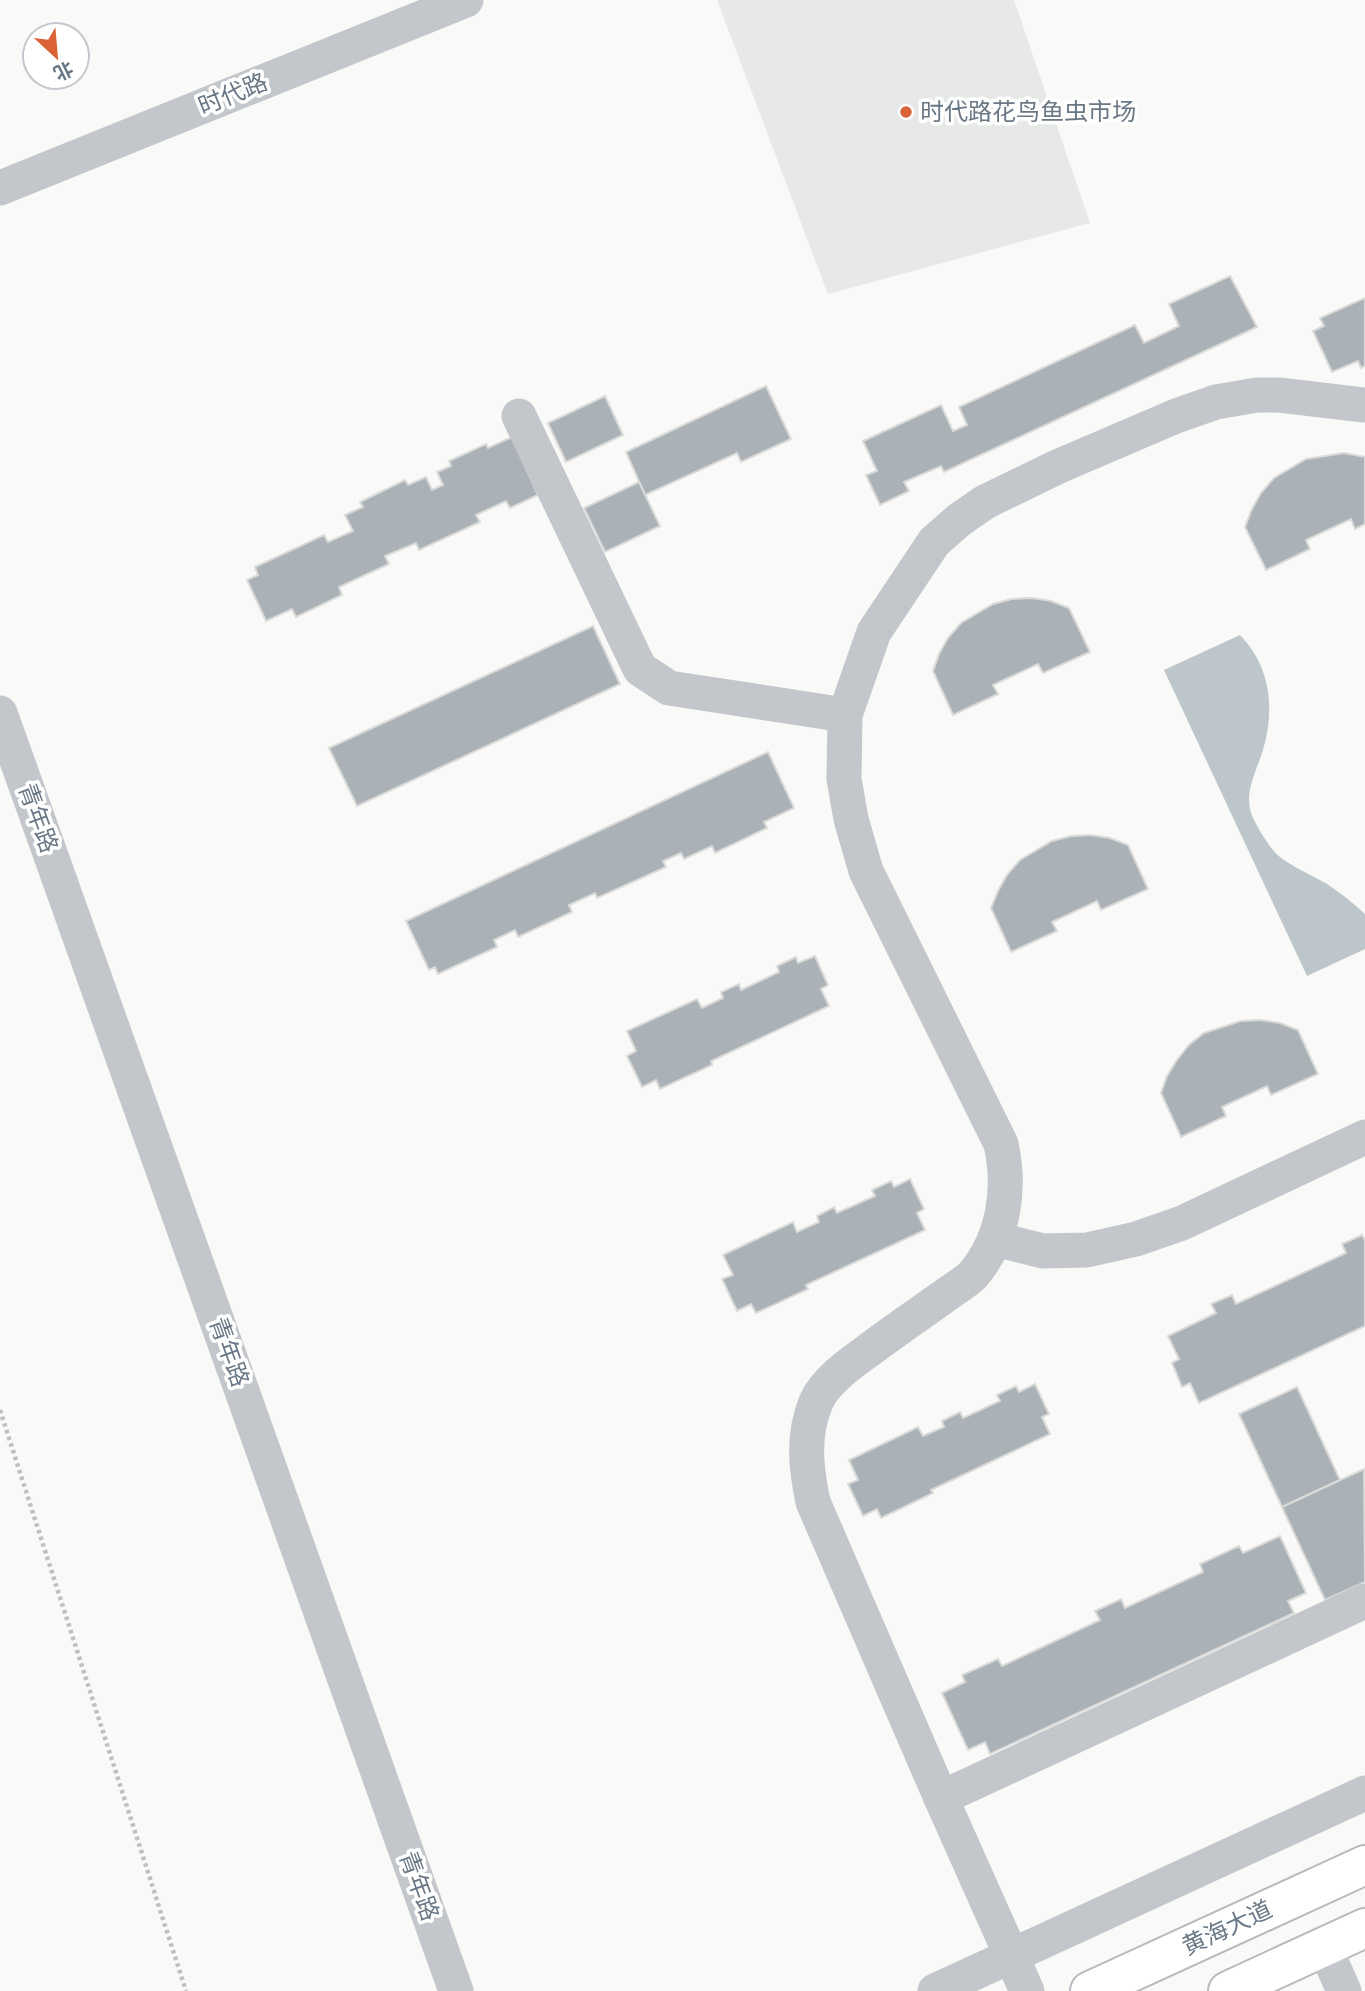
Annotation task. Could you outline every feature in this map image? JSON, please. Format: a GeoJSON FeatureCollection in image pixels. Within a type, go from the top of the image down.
{"type":"FeatureCollection","features":[{"type":"Feature","properties":{"kind":"main road","name":"黄海大道"},"geometry":{"type":"LineString","coordinates":[[1090,1991],[1365,1865]]}},
{"type":"Feature","properties":{"kind":"main road"},"geometry":{"type":"LineString","coordinates":[[1228,1991],[1365,1928]]}},
{"type":"Feature","properties":{"kind":"street","name":"时代路"},"geometry":{"type":"LineString","coordinates":[[0,188],[466,0]]}},
{"type":"Feature","properties":{"kind":"street"},"geometry":{"type":"LineString","coordinates":[[1027,1991],[813,1502],[805,1464],[807,1437],[816,1401],[853,1361],[972,1276],[995,1239],[1002,1219],[1004,1197],[1005,1165],[1001,1143],[866,871],[851,819],[844,779],[845,715],[874,632],[934,542],[958,520],[985,502],[1081,457],[1176,416],[1216,402],[1279,395],[1365,405]]}},
{"type":"Feature","properties":{"kind":"street"},"geometry":{"type":"LineString","coordinates":[[519,416],[640,669],[669,688],[845,715]]}},
{"type":"Feature","properties":{"kind":"street","name":"青年路"},"geometry":{"type":"LineString","coordinates":[[0,713],[456,1991]]}},
{"type":"Feature","properties":{"kind":"street"},"geometry":{"type":"LineString","coordinates":[[995,1239],[1043,1251],[1087,1250],[1136,1239],[1182,1223],[1365,1137]]}},
{"type":"Feature","properties":{"kind":"street"},"geometry":{"type":"LineString","coordinates":[[941,1798],[1365,1601]]}},
{"type":"Feature","properties":{"kind":"street"},"geometry":{"type":"LineString","coordinates":[[936,1991],[1365,1793]]}},
{"type":"Feature","properties":{"kind":"street"},"geometry":{"type":"LineString","coordinates":[[1324,1946],[1344,1991]]}},
{"type":"Feature","properties":{"kind":"path"},"geometry":{"type":"LineString","coordinates":[[0,1410],[186,1991]]}},
{"type":"Feature","properties":{"kind":"shaded area","name":"时代路花鸟鱼虫市场"},"geometry":{"type":"Polygon","coordinates":[[[717,0],[1014,0],[1090,223],[828,294],[717,0]]]}},
{"type":"Feature","properties":{"kind":"shaded area"},"geometry":{"type":"Polygon","coordinates":[[[1240,635],[1258,661],[1268,689],[1267,735],[1249,795],[1255,822],[1280,857],[1332,887],[1365,914],[1365,949],[1307,976],[1164,670],[1240,635]]]}},
{"type":"Feature","properties":{"kind":"building"},"geometry":{"type":"Polygon","coordinates":[[[1230,276],[1257,327],[944,472],[941,466],[904,482],[909,491],[880,505],[866,475],[877,471],[863,441],[941,405],[953,431],[967,425],[959,407],[1135,325],[1144,343],[1179,326],[1169,304],[1230,276]]]}},
{"type":"Feature","properties":{"kind":"building"},"geometry":{"type":"Polygon","coordinates":[[[1365,298],[1365,366],[1361,368],[1358,361],[1332,372],[1313,331],[1324,326],[1320,318],[1365,298]]]}},
{"type":"Feature","properties":{"kind":"building"},"geometry":{"type":"Polygon","coordinates":[[[766,386],[791,439],[741,462],[737,453],[645,495],[626,452],[766,386]]]}},
{"type":"Feature","properties":{"kind":"building"},"geometry":{"type":"Polygon","coordinates":[[[605,396],[623,435],[566,462],[548,423],[605,396]]]}},
{"type":"Feature","properties":{"kind":"building"},"geometry":{"type":"Polygon","coordinates":[[[512,437],[538,495],[510,508],[506,501],[476,515],[480,522],[419,550],[416,543],[385,556],[389,564],[339,587],[342,595],[296,617],[292,609],[266,621],[247,580],[258,575],[255,567],[324,535],[328,542],[353,531],[345,515],[363,507],[360,502],[405,480],[408,485],[426,477],[432,490],[443,485],[437,472],[451,466],[449,461],[486,444],[488,448],[512,437]]]}},
{"type":"Feature","properties":{"kind":"building"},"geometry":{"type":"Polygon","coordinates":[[[1344,453],[1365,457],[1365,524],[1355,529],[1351,519],[1306,540],[1310,549],[1266,570],[1245,527],[1261,493],[1274,478],[1306,459],[1344,453]]]}},
{"type":"Feature","properties":{"kind":"building"},"geometry":{"type":"Polygon","coordinates":[[[639,482],[660,526],[605,552],[584,508],[639,482]]]}},
{"type":"Feature","properties":{"kind":"building"},"geometry":{"type":"Polygon","coordinates":[[[1032,598],[1069,608],[1090,652],[1043,673],[1038,664],[993,685],[998,694],[953,715],[933,671],[948,638],[961,623],[993,604],[1032,598]]]}},
{"type":"Feature","properties":{"kind":"building"},"geometry":{"type":"Polygon","coordinates":[[[593,626],[620,684],[357,806],[329,748],[593,626]]]}},
{"type":"Feature","properties":{"kind":"building"},"geometry":{"type":"Polygon","coordinates":[[[768,752],[794,808],[764,822],[767,828],[715,853],[712,846],[684,859],[681,853],[663,861],[666,867],[597,898],[595,893],[569,905],[572,912],[518,937],[515,930],[494,940],[497,947],[438,974],[435,967],[429,970],[406,921],[768,752]]]}},
{"type":"Feature","properties":{"kind":"building"},"geometry":{"type":"Polygon","coordinates":[[[1090,835],[1110,838],[1128,845],[1148,889],[1101,910],[1097,901],[1052,922],[1057,931],[1011,952],[991,908],[1007,875],[1020,860],[1052,841],[1090,835]]]}},
{"type":"Feature","properties":{"kind":"building"},"geometry":{"type":"Polygon","coordinates":[[[815,956],[828,985],[821,989],[829,1006],[711,1061],[712,1065],[660,1089],[656,1080],[642,1087],[627,1056],[636,1051],[627,1031],[697,999],[702,1008],[723,998],[721,992],[739,984],[741,990],[779,972],[777,966],[796,957],[798,963],[815,956]]]}},
{"type":"Feature","properties":{"kind":"building"},"geometry":{"type":"Polygon","coordinates":[[[1241,1021],[1280,1023],[1298,1030],[1318,1074],[1271,1095],[1267,1086],[1222,1107],[1226,1116],[1181,1137],[1161,1093],[1177,1060],[1189,1045],[1204,1033],[1241,1021]]]}},
{"type":"Feature","properties":{"kind":"building"},"geometry":{"type":"Polygon","coordinates":[[[910,1179],[924,1209],[917,1213],[925,1230],[806,1285],[808,1289],[756,1313],[751,1304],[737,1311],[722,1279],[733,1275],[723,1255],[793,1222],[797,1232],[819,1222],[817,1216],[834,1207],[837,1213],[875,1196],[872,1190],[891,1181],[894,1187],[910,1179]]]}},
{"type":"Feature","properties":{"kind":"building"},"geometry":{"type":"Polygon","coordinates":[[[1362,1235],[1365,1240],[1365,1326],[1199,1403],[1190,1383],[1182,1387],[1172,1363],[1179,1359],[1168,1336],[1216,1313],[1211,1304],[1232,1295],[1236,1304],[1346,1253],[1342,1244],[1362,1235]]]}},
{"type":"Feature","properties":{"kind":"building"},"geometry":{"type":"Polygon","coordinates":[[[1035,1384],[1049,1414],[1042,1417],[1050,1434],[931,1490],[933,1493],[881,1518],[877,1509],[863,1516],[848,1484],[858,1480],[849,1460],[918,1427],[923,1436],[944,1427],[942,1421],[960,1412],[963,1418],[1000,1401],[997,1395],[1016,1386],[1019,1392],[1035,1384]]]}},
{"type":"Feature","properties":{"kind":"building"},"geometry":{"type":"Polygon","coordinates":[[[1297,1387],[1340,1480],[1282,1507],[1239,1414],[1297,1387]]]}},
{"type":"Feature","properties":{"kind":"building"},"geometry":{"type":"Polygon","coordinates":[[[1364,1469],[1365,1582],[1325,1600],[1282,1507],[1364,1469]]]}},
{"type":"Feature","properties":{"kind":"building"},"geometry":{"type":"Polygon","coordinates":[[[1280,1536],[1306,1593],[1288,1601],[1294,1613],[990,1754],[985,1742],[968,1750],[942,1693],[965,1682],[962,1675],[998,1659],[1002,1666],[1100,1620],[1095,1611],[1121,1599],[1125,1608],[1203,1572],[1200,1564],[1239,1546],[1243,1553],[1280,1536]]]}},
{"type":"Feature","properties":{"kind":"place","name":"时代路花鸟鱼虫市场"},"geometry":{"type":"Point","coordinates":[906,112]}}]}
